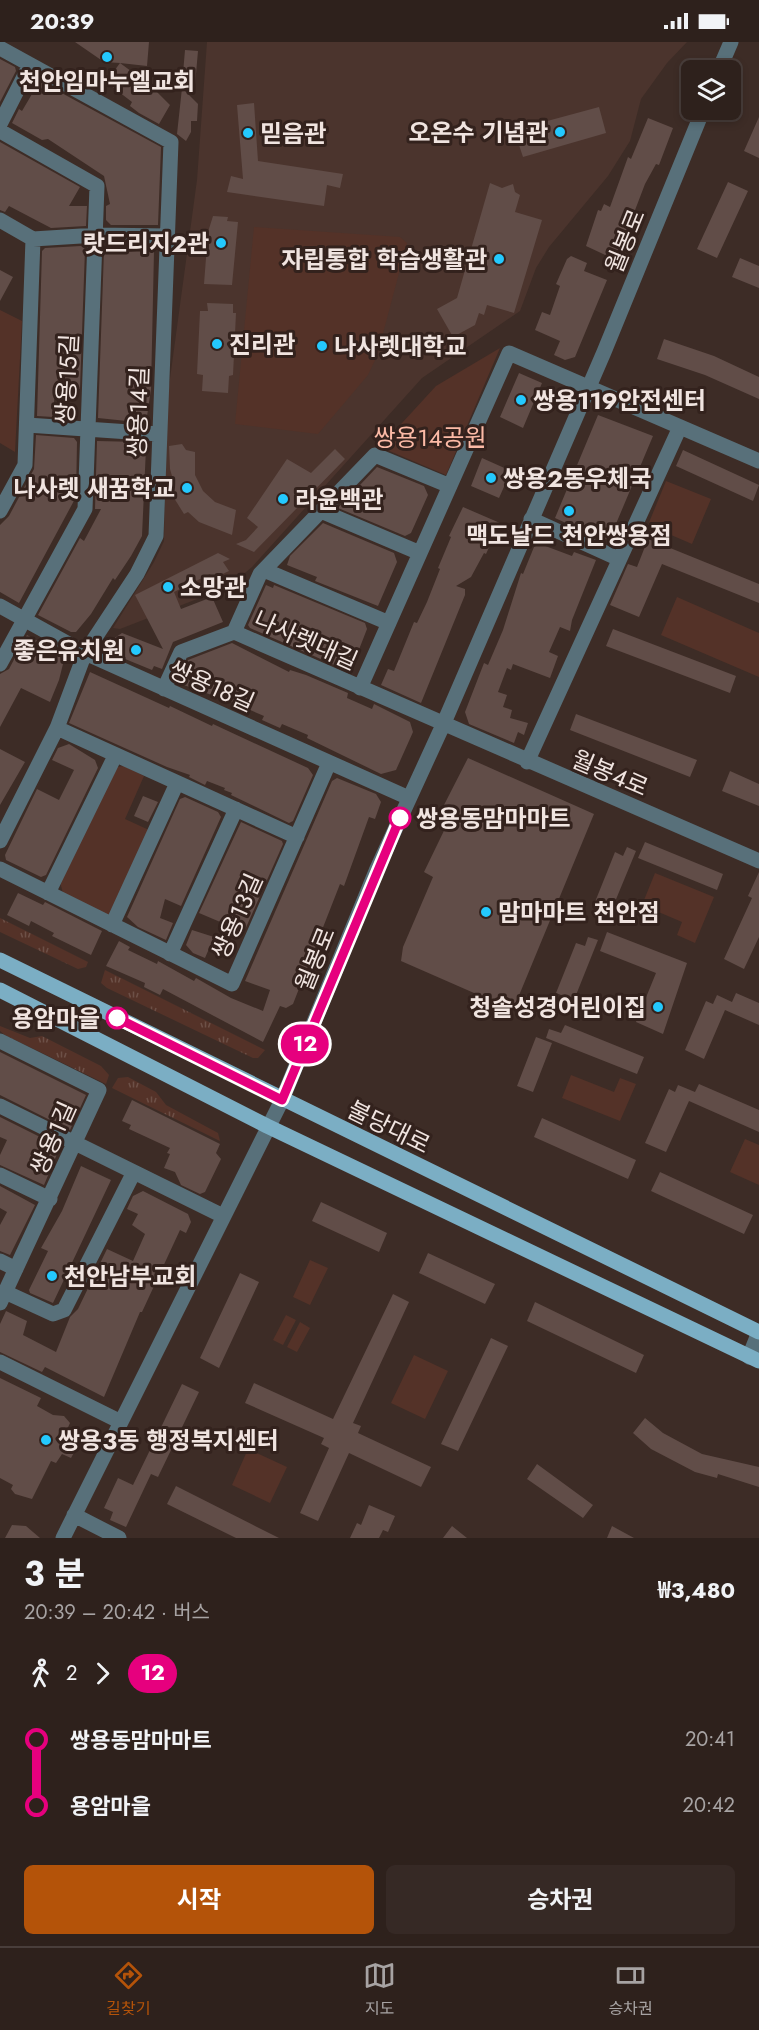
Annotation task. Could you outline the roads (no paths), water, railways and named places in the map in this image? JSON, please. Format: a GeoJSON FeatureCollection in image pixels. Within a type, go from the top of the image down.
{"type":"FeatureCollection","features":[{"type":"Feature","properties":{"kind":"main road","name":"불당대로"},"geometry":{"type":"LineString","coordinates":[[0,960],[759,1332]]}},
{"type":"Feature","properties":{"kind":"main road"},"geometry":{"type":"LineString","coordinates":[[0,990],[267,1126],[754,1359]]}},
{"type":"Feature","properties":{"kind":"street"},"geometry":{"type":"LineString","coordinates":[[723,60],[731,42]]}},
{"type":"Feature","properties":{"kind":"street","name":"쌍용14길"},"geometry":{"type":"LineString","coordinates":[[0,48],[171,141],[156,536],[137,574],[85,653],[57,728],[0,841]]}},
{"type":"Feature","properties":{"kind":"street"},"geometry":{"type":"LineString","coordinates":[[0,124],[30,65]]}},
{"type":"Feature","properties":{"kind":"street","name":"월봉로"},"geometry":{"type":"LineString","coordinates":[[63,1538],[282,1100],[409,798],[443,725],[588,388],[699,120]]}},
{"type":"Feature","properties":{"kind":"street","name":"쌍용15길"},"geometry":{"type":"LineString","coordinates":[[0,130],[97,186],[97,235],[85,508],[0,664]]}},
{"type":"Feature","properties":{"kind":"street"},"geometry":{"type":"LineString","coordinates":[[0,220],[33,239],[97,235],[168,236]]}},
{"type":"Feature","properties":{"kind":"street"},"geometry":{"type":"LineString","coordinates":[[0,511],[25,465],[33,239]]}},
{"type":"Feature","properties":{"kind":"street","name":"나사렛대길"},"geometry":{"type":"LineString","coordinates":[[360,688],[509,353],[588,388]]}},
{"type":"Feature","properties":{"kind":"street"},"geometry":{"type":"LineString","coordinates":[[588,388],[759,460]]}},
{"type":"Feature","properties":{"kind":"street"},"geometry":{"type":"LineString","coordinates":[[27,425],[159,434]]}},
{"type":"Feature","properties":{"kind":"street"},"geometry":{"type":"LineString","coordinates":[[526,762],[680,427]]}},
{"type":"Feature","properties":{"kind":"street","name":"나사렛대길"},"geometry":{"type":"LineString","coordinates":[[164,689],[181,652],[234,632],[264,570],[375,455],[450,486]]}},
{"type":"Feature","properties":{"kind":"street"},"geometry":{"type":"LineString","coordinates":[[321,511],[420,552]]}},
{"type":"Feature","properties":{"kind":"street"},"geometry":{"type":"LineString","coordinates":[[531,519],[619,559]]}},
{"type":"Feature","properties":{"kind":"street","name":"나사렛대길"},"geometry":{"type":"LineString","coordinates":[[264,570],[389,623]]}},
{"type":"Feature","properties":{"kind":"street","name":"쌍용18길"},"geometry":{"type":"LineString","coordinates":[[0,606],[85,653],[409,798]]}},
{"type":"Feature","properties":{"kind":"street","name":"나사렛대길"},"geometry":{"type":"LineString","coordinates":[[234,632],[443,725]]}},
{"type":"Feature","properties":{"kind":"street","name":"월봉4로"},"geometry":{"type":"LineString","coordinates":[[443,725],[759,861]]}},
{"type":"Feature","properties":{"kind":"street"},"geometry":{"type":"LineString","coordinates":[[57,728],[297,837]]}},
{"type":"Feature","properties":{"kind":"street"},"geometry":{"type":"LineString","coordinates":[[48,893],[115,756]]}},
{"type":"Feature","properties":{"kind":"street","name":"쌍용13길"},"geometry":{"type":"LineString","coordinates":[[0,869],[232,984],[328,763]]}},
{"type":"Feature","properties":{"kind":"street"},"geometry":{"type":"LineString","coordinates":[[112,925],[177,783]]}},
{"type":"Feature","properties":{"kind":"street","name":"쌍용13길"},"geometry":{"type":"LineString","coordinates":[[170,954],[236,809]]}},
{"type":"Feature","properties":{"kind":"street","name":"쌍용1길"},"geometry":{"type":"LineString","coordinates":[[0,1041],[99,1090],[2,1298]]}},
{"type":"Feature","properties":{"kind":"street"},"geometry":{"type":"LineString","coordinates":[[0,1106],[133,1174],[223,1216]]}},
{"type":"Feature","properties":{"kind":"street"},"geometry":{"type":"LineString","coordinates":[[2,1298],[53,1314],[64,1310],[133,1174]]}},
{"type":"Feature","properties":{"kind":"street"},"geometry":{"type":"LineString","coordinates":[[0,1175],[50,1199]]}},
{"type":"Feature","properties":{"kind":"street"},"geometry":{"type":"LineString","coordinates":[[0,1261],[16,1269]]}},
{"type":"Feature","properties":{"kind":"street"},"geometry":{"type":"LineString","coordinates":[[754,1359],[759,1332]]}},
{"type":"Feature","properties":{"kind":"street"},"geometry":{"type":"LineString","coordinates":[[0,1362],[121,1422]]}},
{"type":"Feature","properties":{"kind":"street"},"geometry":{"type":"LineString","coordinates":[[74,1515],[119,1538]]}},
{"type":"Feature","properties":{"kind":"place","name":"천안임마누엘교회"},"geometry":{"type":"Point","coordinates":[107,57]}},
{"type":"Feature","properties":{"kind":"place","name":"오온수 기념관"},"geometry":{"type":"Point","coordinates":[560,132]}},
{"type":"Feature","properties":{"kind":"place","name":"믿음관"},"geometry":{"type":"Point","coordinates":[248,133]}},
{"type":"Feature","properties":{"kind":"place","name":"랏드리지2관"},"geometry":{"type":"Point","coordinates":[221,243]}},
{"type":"Feature","properties":{"kind":"place","name":"자립통합 학습생활관"},"geometry":{"type":"Point","coordinates":[499,259]}},
{"type":"Feature","properties":{"kind":"place","name":"진리관"},"geometry":{"type":"Point","coordinates":[217,344]}},
{"type":"Feature","properties":{"kind":"place","name":"나사렛대학교"},"geometry":{"type":"Point","coordinates":[322,346]}},
{"type":"Feature","properties":{"kind":"place","name":"쌍용119안전센터"},"geometry":{"type":"Point","coordinates":[521,400]}},
{"type":"Feature","properties":{"kind":"place","name":"쌍용2동우체국"},"geometry":{"type":"Point","coordinates":[491,478]}},
{"type":"Feature","properties":{"kind":"place","name":"나사렛 새꿈학교"},"geometry":{"type":"Point","coordinates":[187,488]}},
{"type":"Feature","properties":{"kind":"place","name":"라윤백관"},"geometry":{"type":"Point","coordinates":[283,499]}},
{"type":"Feature","properties":{"kind":"place","name":"맥도날드 천안쌍용점"},"geometry":{"type":"Point","coordinates":[569,511]}},
{"type":"Feature","properties":{"kind":"place","name":"소망관"},"geometry":{"type":"Point","coordinates":[168,587]}},
{"type":"Feature","properties":{"kind":"place","name":"좋은유치원"},"geometry":{"type":"Point","coordinates":[136,650]}},
{"type":"Feature","properties":{"kind":"place","name":"쌍용동맘마마트"},"geometry":{"type":"Point","coordinates":[400,818]}},
{"type":"Feature","properties":{"kind":"place","name":"맘마마트 천안점"},"geometry":{"type":"Point","coordinates":[486,912]}},
{"type":"Feature","properties":{"kind":"place","name":"청솔성경어린이집"},"geometry":{"type":"Point","coordinates":[658,1007]}},
{"type":"Feature","properties":{"kind":"place","name":"용암마을"},"geometry":{"type":"Point","coordinates":[117,1018]}},
{"type":"Feature","properties":{"kind":"place","name":"천안남부교회"},"geometry":{"type":"Point","coordinates":[52,1276]}},
{"type":"Feature","properties":{"kind":"place","name":"쌍용3동 행정복지센터"},"geometry":{"type":"Point","coordinates":[46,1440]}},
{"type":"Feature","properties":{"kind":"park label","name":"쌍용14공원"},"geometry":{"type":"Point","coordinates":[430,437]}}]}
